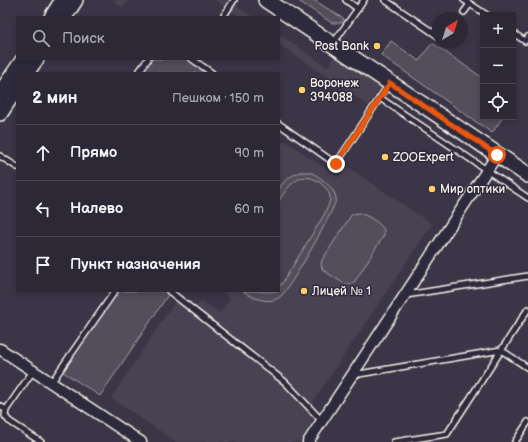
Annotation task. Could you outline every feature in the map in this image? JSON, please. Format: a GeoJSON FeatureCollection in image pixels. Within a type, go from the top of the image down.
{"type":"FeatureCollection","features":[{"type":"Feature","properties":{"kind":"main road"},"geometry":{"type":"LineString","coordinates":[[53,16],[63,0]]}},
{"type":"Feature","properties":{"kind":"main road"},"geometry":{"type":"LineString","coordinates":[[65,16],[75,0]]}},
{"type":"Feature","properties":{"kind":"main road"},"geometry":{"type":"LineString","coordinates":[[266,0],[528,175]]}},
{"type":"Feature","properties":{"kind":"main road"},"geometry":{"type":"LineString","coordinates":[[280,0],[330,42],[528,165]]}},
{"type":"Feature","properties":{"kind":"main road"},"geometry":{"type":"LineString","coordinates":[[0,94],[23,60]]}},
{"type":"Feature","properties":{"kind":"main road"},"geometry":{"type":"LineString","coordinates":[[27,72],[35,60]]}},
{"type":"Feature","properties":{"kind":"main road"},"geometry":{"type":"LineString","coordinates":[[0,113],[16,89]]}},
{"type":"Feature","properties":{"kind":"street"},"geometry":{"type":"LineString","coordinates":[[308,442],[497,155]]}},
{"type":"Feature","properties":{"kind":"street"},"geometry":{"type":"LineString","coordinates":[[0,349],[140,442]]}},
{"type":"Feature","properties":{"kind":"lane"},"geometry":{"type":"LineString","coordinates":[[223,16],[234,0]]}},
{"type":"Feature","properties":{"kind":"lane"},"geometry":{"type":"LineString","coordinates":[[346,0],[358,8]]}},
{"type":"Feature","properties":{"kind":"lane"},"geometry":{"type":"LineString","coordinates":[[330,42],[364,0]]}},
{"type":"Feature","properties":{"kind":"lane"},"geometry":{"type":"LineString","coordinates":[[385,0],[432,32]]}},
{"type":"Feature","properties":{"kind":"lane"},"geometry":{"type":"LineString","coordinates":[[464,0],[482,12]]}},
{"type":"Feature","properties":{"kind":"lane"},"geometry":{"type":"LineString","coordinates":[[464,12],[470,4]]}},
{"type":"Feature","properties":{"kind":"lane"},"geometry":{"type":"LineString","coordinates":[[516,35],[525,41],[528,37]]}},
{"type":"Feature","properties":{"kind":"lane"},"geometry":{"type":"LineString","coordinates":[[139,72],[147,60]]}},
{"type":"Feature","properties":{"kind":"lane"},"geometry":{"type":"LineString","coordinates":[[194,60],[211,72]]}},
{"type":"Feature","properties":{"kind":"lane"},"geometry":{"type":"LineString","coordinates":[[280,125],[336,164],[390,83]]}},
{"type":"Feature","properties":{"kind":"lane"},"geometry":{"type":"LineString","coordinates":[[380,98],[528,198]]}},
{"type":"Feature","properties":{"kind":"lane"},"geometry":{"type":"LineString","coordinates":[[0,156],[16,166]]}},
{"type":"Feature","properties":{"kind":"lane"},"geometry":{"type":"LineString","coordinates":[[405,295],[528,276]]}},
{"type":"Feature","properties":{"kind":"lane"},"geometry":{"type":"LineString","coordinates":[[51,383],[113,292]]}},
{"type":"Feature","properties":{"kind":"lane"},"geometry":{"type":"LineString","coordinates":[[170,292],[285,382],[322,421]]}},
{"type":"Feature","properties":{"kind":"lane"},"geometry":{"type":"LineString","coordinates":[[394,442],[447,434],[528,309]]}},
{"type":"Feature","properties":{"kind":"lane"},"geometry":{"type":"LineString","coordinates":[[352,376],[501,350],[528,368]]}},
{"type":"Feature","properties":{"kind":"lane"},"geometry":{"type":"LineString","coordinates":[[33,371],[6,410],[5,416],[9,421],[41,442]]}},
{"type":"Feature","properties":{"kind":"lane"},"geometry":{"type":"LineString","coordinates":[[0,406],[6,410]]}},
{"type":"Feature","properties":{"kind":"lane"},"geometry":{"type":"LineString","coordinates":[[515,442],[528,422]]}},
{"type":"Feature","properties":{"kind":"shaded area"},"geometry":{"type":"Polygon","coordinates":[[[112,0],[129,0],[122,7],[112,0]]]}},
{"type":"Feature","properties":{"kind":"shaded area"},"geometry":{"type":"Polygon","coordinates":[[[215,0],[228,0],[252,16],[239,16],[215,0]]]}},
{"type":"Feature","properties":{"kind":"shaded area"},"geometry":{"type":"Polygon","coordinates":[[[297,0],[314,0],[344,19],[341,23],[332,23],[297,0]]]}},
{"type":"Feature","properties":{"kind":"shaded area"},"geometry":{"type":"Polygon","coordinates":[[[280,35],[327,67],[334,56],[380,87],[368,105],[280,45],[280,35]]]}},
{"type":"Feature","properties":{"kind":"shaded area"},"geometry":{"type":"Polygon","coordinates":[[[391,41],[419,61],[432,43],[432,48],[439,48],[480,76],[480,120],[501,120],[492,133],[381,55],[391,41]]]}},
{"type":"Feature","properties":{"kind":"shaded area"},"geometry":{"type":"Polygon","coordinates":[[[147,60],[193,60],[211,72],[139,72],[147,60]]]}},
{"type":"Feature","properties":{"kind":"shaded area","name":"Лицей № 1"},"geometry":{"type":"Polygon","coordinates":[[[284,140],[338,177],[346,166],[432,224],[308,409],[313,422],[299,442],[176,442],[111,398],[180,294],[197,306],[201,301],[220,313],[230,298],[222,292],[280,292],[280,146],[284,140]]]}},
{"type":"Feature","properties":{"kind":"shaded area"},"geometry":{"type":"Polygon","coordinates":[[[300,172],[309,172],[322,179],[333,191],[336,199],[334,206],[311,250],[285,292],[276,299],[261,300],[245,292],[280,292],[280,286],[324,215],[329,204],[329,195],[324,186],[315,180],[305,177],[297,180],[291,185],[280,200],[281,185],[288,178],[300,172]]]}},
{"type":"Feature","properties":{"kind":"shaded area"},"geometry":{"type":"Polygon","coordinates":[[[358,213],[367,216],[379,224],[383,229],[384,235],[355,281],[346,284],[323,270],[321,265],[322,260],[352,214],[358,213]]]}},
{"type":"Feature","properties":{"kind":"shaded area"},"geometry":{"type":"Polygon","coordinates":[[[114,292],[170,292],[100,396],[60,370],[114,292]]]}},
{"type":"Feature","properties":{"kind":"place","name":"Post Bank"},"geometry":{"type":"Point","coordinates":[377,46]}},
{"type":"Feature","properties":{"kind":"place","name":"Воронеж 394088"},"geometry":{"type":"Point","coordinates":[302,90]}},
{"type":"Feature","properties":{"kind":"place","name":"ZOOExpert"},"geometry":{"type":"Point","coordinates":[385,157]}},
{"type":"Feature","properties":{"kind":"place","name":"Мир оптики"},"geometry":{"type":"Point","coordinates":[432,189]}},
{"type":"Feature","properties":{"kind":"place","name":"Лицей № 1"},"geometry":{"type":"Point","coordinates":[304,291]}},
{"type":"Feature","properties":{"kind":"route"},"geometry":{"type":"LineString","coordinates":[[336,164],[390,83],[497,155]]}}]}
